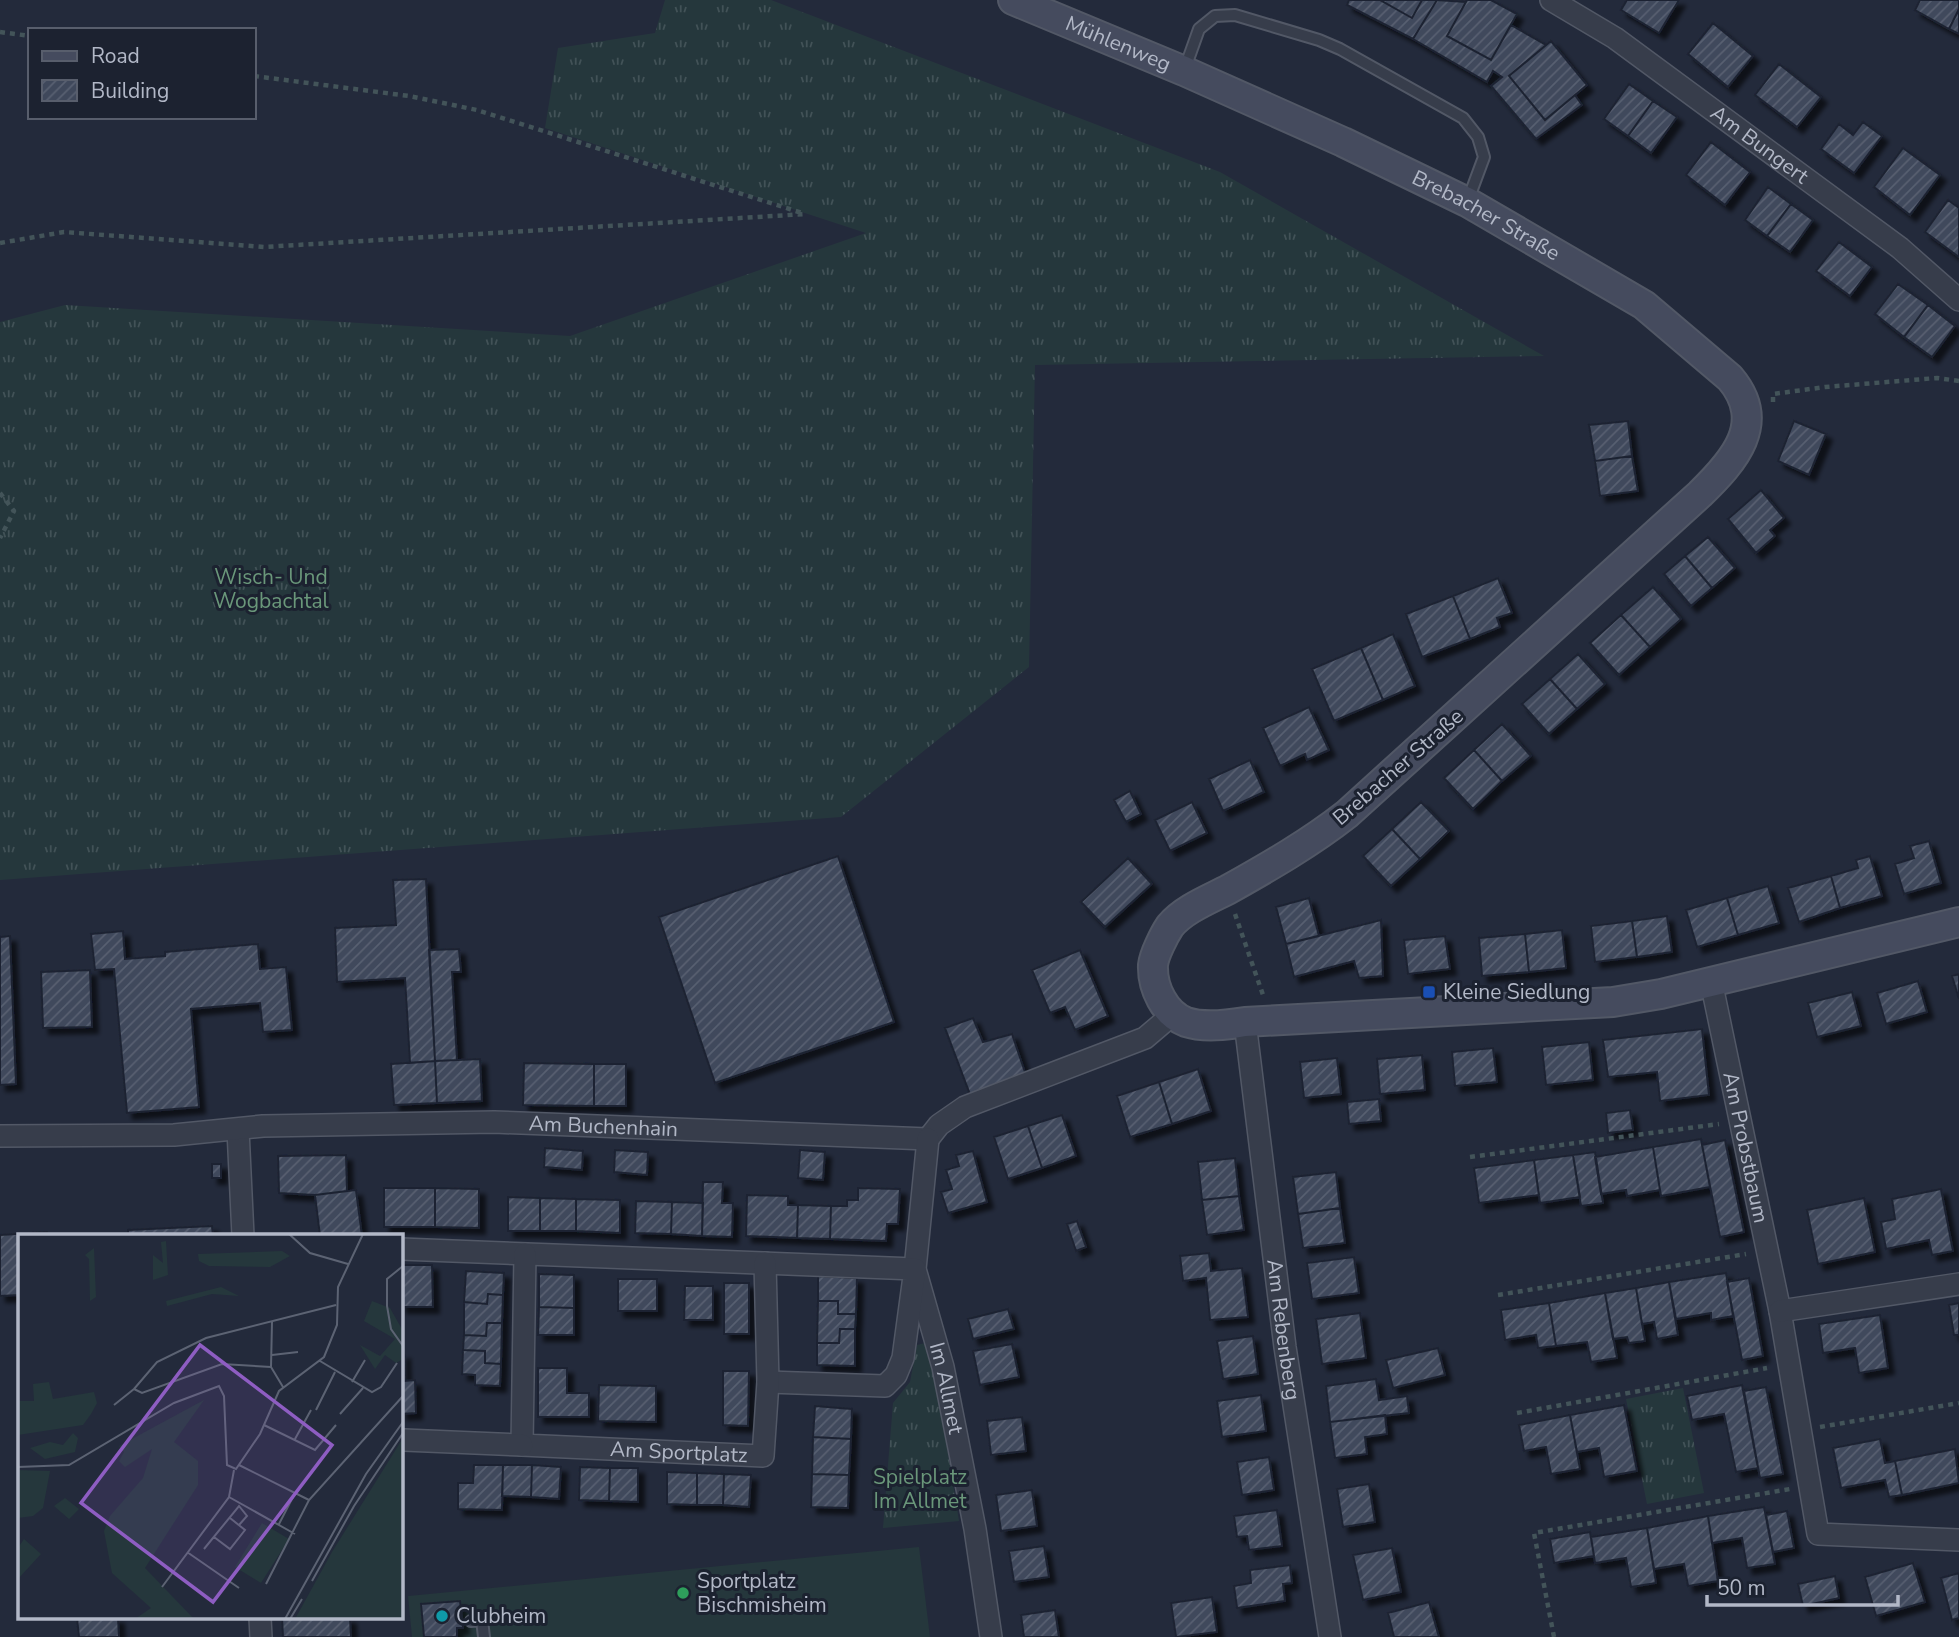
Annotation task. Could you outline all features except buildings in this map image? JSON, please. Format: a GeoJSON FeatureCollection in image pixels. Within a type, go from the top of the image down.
{"type":"FeatureCollection","features":[{"type":"Feature","properties":{"kind":"street","name":"Mühlenweg"},"geometry":{"type":"LineString","coordinates":[[1013,0],[1184,71]]}},
{"type":"Feature","properties":{"kind":"street","name":"Am Bungert"},"geometry":{"type":"LineString","coordinates":[[1551,0],[1615,38],[1900,248],[1959,300]]}},
{"type":"Feature","properties":{"kind":"street","name":"Brebacher Straße"},"geometry":{"type":"LineString","coordinates":[[1172,1015],[1164,1006],[1156,985],[1153,965],[1170,926],[1188,912],[1294,852],[1347,814],[1680,513],[1724,470],[1737,453],[1745,435],[1747,416],[1745,400],[1730,378],[1644,305],[1467,202],[1343,142],[1184,71]]}},
{"type":"Feature","properties":{"kind":"street"},"geometry":{"type":"LineString","coordinates":[[928,1139],[939,1125],[965,1107],[1145,1038],[1172,1015],[1188,1023],[1226,1025],[1613,1002],[1661,994],[1959,922]]}},
{"type":"Feature","properties":{"kind":"street","name":"Am Probstbaum"},"geometry":{"type":"LineString","coordinates":[[1711,981],[1765,1251],[1780,1311],[1798,1431],[1818,1534],[1959,1540]]}},
{"type":"Feature","properties":{"kind":"street","name":"Am Rebenberg"},"geometry":{"type":"LineString","coordinates":[[1245,1022],[1285,1347],[1325,1636]]}},
{"type":"Feature","properties":{"kind":"street","name":"Am Buchenhain"},"geometry":{"type":"LineString","coordinates":[[0,1136],[174,1135],[263,1126],[494,1122],[928,1139]]}},
{"type":"Feature","properties":{"kind":"street"},"geometry":{"type":"LineString","coordinates":[[238,1130],[243,1234]]}},
{"type":"Feature","properties":{"kind":"street","name":"Im Allmet"},"geometry":{"type":"LineString","coordinates":[[928,1139],[915,1269],[943,1367],[975,1529],[991,1637]]}},
{"type":"Feature","properties":{"kind":"street"},"geometry":{"type":"LineString","coordinates":[[402,1248],[915,1269],[903,1358],[896,1375],[885,1386],[768,1382]]}},
{"type":"Feature","properties":{"kind":"street"},"geometry":{"type":"LineString","coordinates":[[522,1445],[525,1254]]}},
{"type":"Feature","properties":{"kind":"street","name":"Am Sportplatz"},"geometry":{"type":"LineString","coordinates":[[404,1440],[763,1455],[768,1382],[765,1263]]}},
{"type":"Feature","properties":{"kind":"street"},"geometry":{"type":"LineString","coordinates":[[1780,1311],[1959,1284]]}},
{"type":"Feature","properties":{"kind":"lane"},"geometry":{"type":"LineString","coordinates":[[1184,71],[1199,29],[1215,16],[1235,15],[1340,49],[1463,118],[1478,137],[1484,157],[1467,202]]}},
{"type":"Feature","properties":{"kind":"lane"},"geometry":{"type":"LineString","coordinates":[[471,1621],[482,1620],[484,1637]]}},
{"type":"Feature","properties":{"kind":"path"},"geometry":{"type":"LineString","coordinates":[[0,32],[28,36]]}},
{"type":"Feature","properties":{"kind":"path"},"geometry":{"type":"LineString","coordinates":[[0,243],[64,232],[264,247],[806,214],[477,110],[409,96],[256,76]]}},
{"type":"Feature","properties":{"kind":"path"},"geometry":{"type":"LineString","coordinates":[[1747,416],[1772,412],[1773,394],[1825,387],[1937,379],[1959,381]]}},
{"type":"Feature","properties":{"kind":"path"},"geometry":{"type":"LineString","coordinates":[[0,493],[14,512],[0,538]]}},
{"type":"Feature","properties":{"kind":"path"},"geometry":{"type":"LineString","coordinates":[[1227,890],[1275,1021]]}},
{"type":"Feature","properties":{"kind":"path"},"geometry":{"type":"LineString","coordinates":[[1470,1157],[1740,1121]]}},
{"type":"Feature","properties":{"kind":"path"},"geometry":{"type":"LineString","coordinates":[[1498,1295],[1765,1251]]}},
{"type":"Feature","properties":{"kind":"path"},"geometry":{"type":"LineString","coordinates":[[1517,1413],[1788,1364]]}},
{"type":"Feature","properties":{"kind":"path"},"geometry":{"type":"LineString","coordinates":[[1798,1431],[1959,1403]]}},
{"type":"Feature","properties":{"kind":"path"},"geometry":{"type":"LineString","coordinates":[[1554,1637],[1534,1533],[1808,1486]]}},
{"type":"Feature","properties":{"kind":"green space","name":"Wisch- Und Wogbachtal"},"geometry":{"type":"Polygon","coordinates":[[[665,0],[771,0],[1220,172],[1544,356],[1035,365],[1029,667],[841,817],[0,880],[0,322],[65,305],[570,336],[866,233],[545,128],[558,48],[655,33],[665,0]]]}},
{"type":"Feature","properties":{"kind":"green space","name":"Spielplatz Im Allmet"},"geometry":{"type":"Polygon","coordinates":[[[930,1342],[959,1521],[883,1528],[893,1403],[910,1382],[917,1345],[930,1342]]]}},
{"type":"Feature","properties":{"kind":"green space"},"geometry":{"type":"Polygon","coordinates":[[[1683,1388],[1704,1493],[1647,1504],[1626,1399],[1683,1388]]]}},
{"type":"Feature","properties":{"kind":"green space","name":"Sportplatz Bischmisheim"},"geometry":{"type":"Polygon","coordinates":[[[919,1547],[930,1637],[412,1637],[408,1596],[919,1547]]]}},
{"type":"Feature","properties":{"kind":"place","name":"Kleine Siedlung"},"geometry":{"type":"Point","coordinates":[1429,992]}},
{"type":"Feature","properties":{"kind":"place","name":"Sportplatz Bischmisheim"},"geometry":{"type":"Point","coordinates":[683,1593]}},
{"type":"Feature","properties":{"kind":"place","name":"Clubheim"},"geometry":{"type":"Point","coordinates":[442,1616]}}]}
